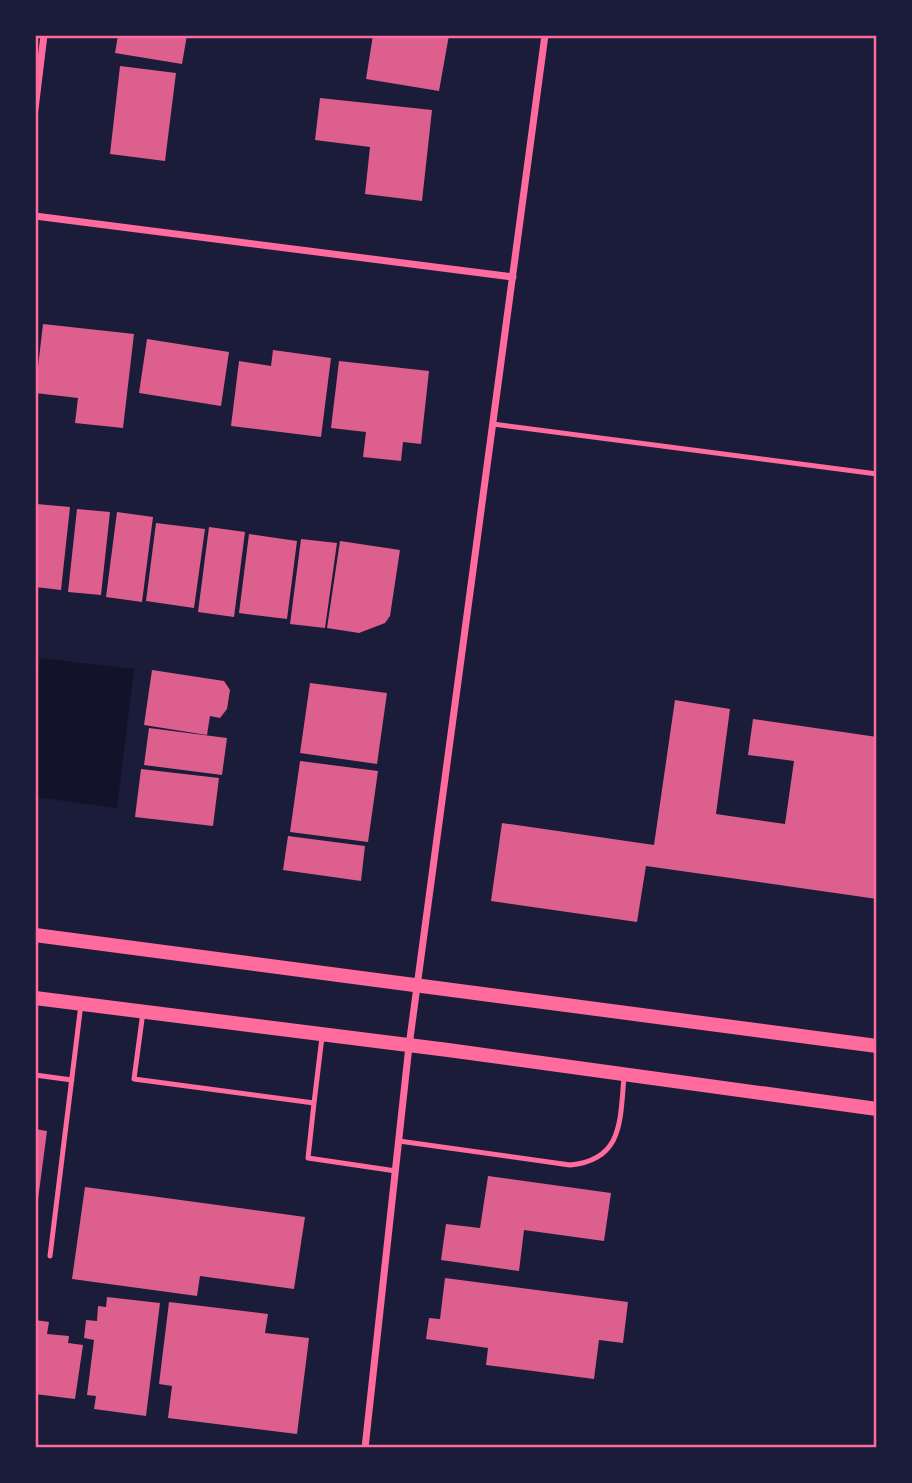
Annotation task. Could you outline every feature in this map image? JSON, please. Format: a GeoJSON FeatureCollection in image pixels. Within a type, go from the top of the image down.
{"type":"FeatureCollection","features":[{"type":"Feature","properties":{"kind":"main road"},"geometry":{"type":"LineString","coordinates":[[35,935],[877,1046]]}},
{"type":"Feature","properties":{"kind":"main road"},"geometry":{"type":"LineString","coordinates":[[35,998],[624,1074],[877,1110]]}},
{"type":"Feature","properties":{"kind":"street"},"geometry":{"type":"LineString","coordinates":[[35,109],[44,35]]}},
{"type":"Feature","properties":{"kind":"street"},"geometry":{"type":"LineString","coordinates":[[365,1448],[417,986],[545,35]]}},
{"type":"Feature","properties":{"kind":"street"},"geometry":{"type":"LineString","coordinates":[[35,216],[513,277]]}},
{"type":"Feature","properties":{"kind":"lane"},"geometry":{"type":"LineString","coordinates":[[493,424],[877,474]]}},
{"type":"Feature","properties":{"kind":"lane"},"geometry":{"type":"LineString","coordinates":[[50,1256],[81,1004]]}},
{"type":"Feature","properties":{"kind":"lane"},"geometry":{"type":"LineString","coordinates":[[143,1012],[134,1079],[314,1103]]}},
{"type":"Feature","properties":{"kind":"lane"},"geometry":{"type":"LineString","coordinates":[[322,1035],[307,1158],[396,1171]]}},
{"type":"Feature","properties":{"kind":"lane"},"geometry":{"type":"LineString","coordinates":[[399,1141],[570,1165],[587,1164],[604,1154],[617,1137],[624,1074]]}},
{"type":"Feature","properties":{"kind":"lane"},"geometry":{"type":"LineString","coordinates":[[35,1075],[72,1080]]}},
{"type":"Feature","properties":{"kind":"shaded area"},"geometry":{"type":"Polygon","coordinates":[[[40,658],[134,669],[117,808],[35,797],[35,701],[40,658]]]}},
{"type":"Feature","properties":{"kind":"building"},"geometry":{"type":"Polygon","coordinates":[[[118,35],[187,35],[182,64],[115,53],[118,35]]]}},
{"type":"Feature","properties":{"kind":"building"},"geometry":{"type":"Polygon","coordinates":[[[373,35],[449,35],[439,91],[366,79],[373,35]]]}},
{"type":"Feature","properties":{"kind":"building"},"geometry":{"type":"Polygon","coordinates":[[[120,66],[176,73],[165,161],[110,154],[120,66]]]}},
{"type":"Feature","properties":{"kind":"building"},"geometry":{"type":"Polygon","coordinates":[[[320,98],[432,110],[422,201],[365,194],[370,147],[315,140],[320,98]]]}},
{"type":"Feature","properties":{"kind":"building"},"geometry":{"type":"Polygon","coordinates":[[[43,324],[134,334],[123,428],[75,423],[78,398],[35,393],[43,324]]]}},
{"type":"Feature","properties":{"kind":"building"},"geometry":{"type":"Polygon","coordinates":[[[147,339],[229,352],[221,406],[139,393],[147,339]]]}},
{"type":"Feature","properties":{"kind":"building"},"geometry":{"type":"Polygon","coordinates":[[[273,350],[331,358],[321,437],[231,426],[239,361],[271,366],[273,350]]]}},
{"type":"Feature","properties":{"kind":"building"},"geometry":{"type":"Polygon","coordinates":[[[339,361],[429,371],[421,444],[403,442],[401,461],[363,457],[366,432],[331,428],[339,361]]]}},
{"type":"Feature","properties":{"kind":"building"},"geometry":{"type":"Polygon","coordinates":[[[37,504],[70,507],[61,590],[35,587],[37,504]]]}},
{"type":"Feature","properties":{"kind":"building"},"geometry":{"type":"Polygon","coordinates":[[[77,509],[110,512],[101,595],[68,592],[77,509]]]}},
{"type":"Feature","properties":{"kind":"building"},"geometry":{"type":"Polygon","coordinates":[[[117,512],[153,517],[142,602],[106,597],[117,512]]]}},
{"type":"Feature","properties":{"kind":"building"},"geometry":{"type":"Polygon","coordinates":[[[156,523],[205,529],[194,608],[146,601],[156,523]]]}},
{"type":"Feature","properties":{"kind":"building"},"geometry":{"type":"Polygon","coordinates":[[[209,527],[245,532],[234,617],[198,612],[209,527]]]}},
{"type":"Feature","properties":{"kind":"building"},"geometry":{"type":"Polygon","coordinates":[[[249,534],[297,541],[287,619],[239,613],[249,534]]]}},
{"type":"Feature","properties":{"kind":"building"},"geometry":{"type":"Polygon","coordinates":[[[301,539],[337,543],[325,628],[290,624],[301,539]]]}},
{"type":"Feature","properties":{"kind":"building"},"geometry":{"type":"Polygon","coordinates":[[[340,541],[400,550],[390,616],[385,623],[359,633],[327,628],[340,541]]]}},
{"type":"Feature","properties":{"kind":"building"},"geometry":{"type":"Polygon","coordinates":[[[152,670],[224,681],[230,690],[227,709],[220,718],[210,716],[207,735],[144,725],[152,670]]]}},
{"type":"Feature","properties":{"kind":"building"},"geometry":{"type":"Polygon","coordinates":[[[310,683],[387,693],[377,764],[300,753],[310,683]]]}},
{"type":"Feature","properties":{"kind":"building"},"geometry":{"type":"Polygon","coordinates":[[[675,700],[730,709],[716,814],[785,824],[794,761],[748,755],[753,719],[877,737],[877,899],[646,866],[637,922],[491,901],[502,823],[654,845],[675,700]]]}},
{"type":"Feature","properties":{"kind":"building"},"geometry":{"type":"Polygon","coordinates":[[[149,728],[227,738],[222,775],[144,765],[149,728]]]}},
{"type":"Feature","properties":{"kind":"building"},"geometry":{"type":"Polygon","coordinates":[[[300,761],[378,771],[368,842],[290,832],[300,761]]]}},
{"type":"Feature","properties":{"kind":"building"},"geometry":{"type":"Polygon","coordinates":[[[141,769],[219,778],[213,826],[135,817],[141,769]]]}},
{"type":"Feature","properties":{"kind":"building"},"geometry":{"type":"Polygon","coordinates":[[[288,836],[365,846],[361,881],[283,870],[288,836]]]}},
{"type":"Feature","properties":{"kind":"building"},"geometry":{"type":"Polygon","coordinates":[[[35,1129],[47,1131],[37,1207],[35,1207],[35,1129]]]}},
{"type":"Feature","properties":{"kind":"building"},"geometry":{"type":"Polygon","coordinates":[[[488,1176],[611,1193],[604,1241],[524,1230],[519,1271],[441,1260],[446,1224],[480,1228],[488,1176]]]}},
{"type":"Feature","properties":{"kind":"building"},"geometry":{"type":"Polygon","coordinates":[[[85,1187],[305,1217],[294,1289],[200,1276],[197,1296],[72,1279],[85,1187]]]}},
{"type":"Feature","properties":{"kind":"building"},"geometry":{"type":"Polygon","coordinates":[[[445,1278],[628,1302],[623,1343],[599,1340],[594,1379],[486,1365],[488,1348],[426,1339],[429,1318],[440,1319],[445,1278]]]}},
{"type":"Feature","properties":{"kind":"building"},"geometry":{"type":"Polygon","coordinates":[[[107,1297],[160,1303],[146,1416],[94,1409],[96,1396],[87,1395],[94,1340],[84,1338],[86,1320],[97,1321],[98,1306],[106,1307],[107,1297]]]}},
{"type":"Feature","properties":{"kind":"building"},"geometry":{"type":"Polygon","coordinates":[[[169,1302],[268,1314],[265,1333],[309,1338],[297,1434],[168,1418],[172,1386],[159,1384],[169,1302]]]}},
{"type":"Feature","properties":{"kind":"building"},"geometry":{"type":"Polygon","coordinates":[[[35,1320],[49,1322],[47,1334],[69,1336],[68,1343],[83,1345],[75,1399],[35,1394],[35,1320]]]}}]}
